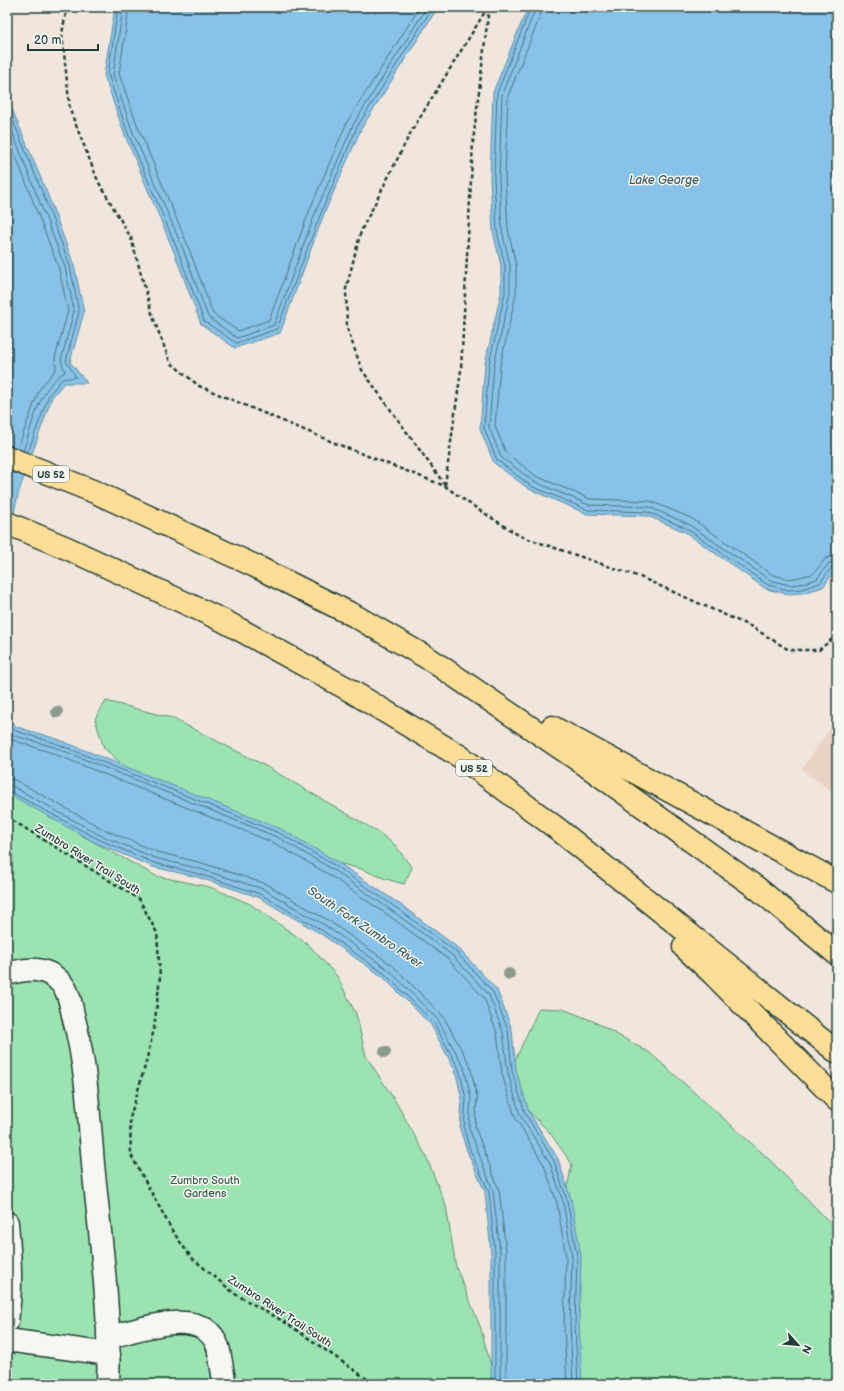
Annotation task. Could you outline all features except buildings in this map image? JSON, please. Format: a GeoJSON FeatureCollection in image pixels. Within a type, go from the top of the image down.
{"type":"FeatureCollection","features":[{"type":"Feature","properties":{"kind":"highway","name":"US 52"},"geometry":{"type":"LineString","coordinates":[[7,457],[95,492],[255,566],[354,616],[431,660],[587,766],[757,888],[837,954]]}},
{"type":"Feature","properties":{"kind":"highway","name":"US 52"},"geometry":{"type":"LineString","coordinates":[[7,523],[69,549],[224,621],[346,688],[461,758],[559,830],[837,1052]]}},
{"type":"Feature","properties":{"kind":"highway"},"geometry":{"type":"LineString","coordinates":[[431,660],[837,882]]}},
{"type":"Feature","properties":{"kind":"highway"},"geometry":{"type":"LineString","coordinates":[[559,830],[714,974],[837,1100]]}},
{"type":"Feature","properties":{"kind":"lane"},"geometry":{"type":"LineString","coordinates":[[7,974],[36,969],[50,973],[62,984],[69,997],[77,1029],[85,1079],[109,1346],[108,1384]]}},
{"type":"Feature","properties":{"kind":"lane"},"geometry":{"type":"LineString","coordinates":[[7,1223],[11,1298],[7,1321]]}},
{"type":"Feature","properties":{"kind":"lane"},"geometry":{"type":"LineString","coordinates":[[7,1340],[109,1346],[175,1322],[193,1324],[207,1331],[217,1346],[225,1384]]}},
{"type":"Feature","properties":{"kind":"path"},"geometry":{"type":"LineString","coordinates":[[67,7],[62,34],[70,110],[98,181],[131,238],[153,317],[170,362],[199,386],[347,448],[445,486],[520,536],[640,577],[752,627],[789,650],[819,650],[837,635]]}},
{"type":"Feature","properties":{"kind":"path"},"geometry":{"type":"LineString","coordinates":[[445,486],[362,370],[347,328],[346,289],[360,231],[411,132],[488,7]]}},
{"type":"Feature","properties":{"kind":"path"},"geometry":{"type":"LineString","coordinates":[[445,486],[461,370],[473,142],[488,7]]}},
{"type":"Feature","properties":{"kind":"path","name":"Zumbro River Trail South"},"geometry":{"type":"LineString","coordinates":[[7,817],[139,899],[157,933],[160,976],[154,1029],[130,1118],[131,1155],[173,1232],[191,1257],[235,1294],[288,1324],[367,1379],[369,1384]]}},
{"type":"Feature","properties":{"kind":"shaded area"},"geometry":{"type":"Polygon","coordinates":[[[837,719],[837,796],[802,769],[837,719]]]}},
{"type":"Feature","properties":{"kind":"green space"},"geometry":{"type":"Polygon","coordinates":[[[106,701],[172,718],[262,764],[378,832],[395,845],[412,868],[404,884],[386,879],[361,869],[303,854],[142,783],[104,748],[95,719],[106,701]]]}},
{"type":"Feature","properties":{"kind":"green space","name":"Zumbro South Gardens"},"geometry":{"type":"Polygon","coordinates":[[[7,775],[81,835],[156,876],[210,887],[250,904],[308,944],[337,976],[356,1014],[366,1056],[397,1104],[426,1156],[446,1206],[456,1267],[480,1326],[496,1384],[7,1384],[7,775]]]}},
{"type":"Feature","properties":{"kind":"green space"},"geometry":{"type":"Polygon","coordinates":[[[539,1008],[563,1009],[593,1021],[650,1053],[768,1158],[837,1230],[837,1384],[573,1384],[562,1212],[572,1164],[550,1133],[518,1100],[512,1067],[539,1008]]]}},
{"type":"Feature","properties":{"kind":"water"},"geometry":{"type":"Polygon","coordinates":[[[115,7],[438,7],[361,129],[324,214],[280,333],[235,348],[201,324],[174,252],[124,133],[104,75],[115,7]]]}},
{"type":"Feature","properties":{"kind":"water","name":"Lake George"},"geometry":{"type":"Polygon","coordinates":[[[528,7],[837,7],[837,568],[823,587],[803,593],[788,594],[766,589],[685,532],[648,516],[587,514],[529,489],[494,463],[480,429],[485,364],[501,293],[501,266],[493,231],[490,178],[493,92],[528,7]]]}},
{"type":"Feature","properties":{"kind":"water"},"geometry":{"type":"Polygon","coordinates":[[[7,97],[47,193],[74,265],[84,312],[70,362],[87,383],[64,383],[52,397],[19,491],[7,543],[7,97]]]}},
{"type":"Feature","properties":{"kind":"water","name":"South Fork Zumbro River"},"geometry":{"type":"Polygon","coordinates":[[[7,719],[17,727],[57,739],[281,829],[336,861],[401,905],[458,948],[497,990],[512,1030],[516,1070],[529,1112],[558,1159],[571,1199],[581,1256],[579,1326],[582,1384],[491,1384],[491,1253],[485,1192],[467,1151],[460,1129],[462,1099],[455,1070],[431,1025],[383,977],[321,934],[258,897],[197,877],[153,867],[96,843],[7,793],[7,719]]]}}]}
